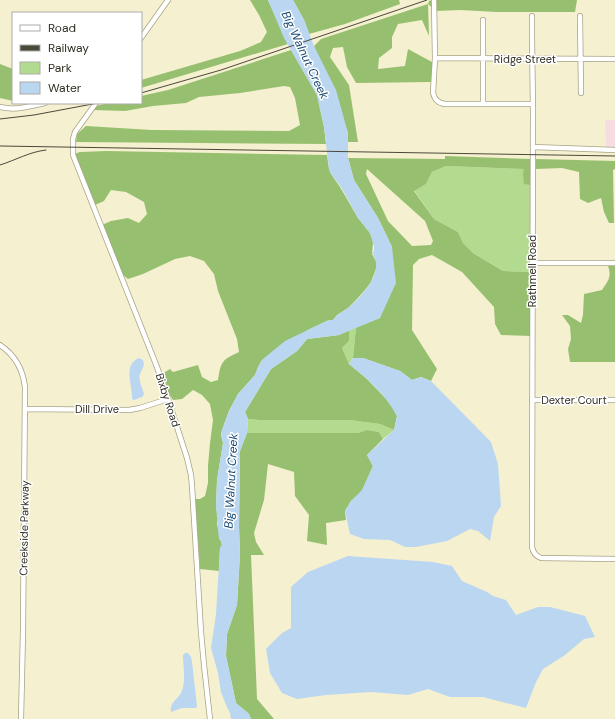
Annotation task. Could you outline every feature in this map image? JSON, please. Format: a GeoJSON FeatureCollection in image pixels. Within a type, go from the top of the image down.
{"type":"FeatureCollection","features":[{"type":"Feature","properties":{"kind":"street"},"geometry":{"type":"LineString","coordinates":[[142,37],[168,0]]}},
{"type":"Feature","properties":{"kind":"street"},"geometry":{"type":"LineString","coordinates":[[434,0],[433,93],[437,102],[441,104],[533,104]]}},
{"type":"Feature","properties":{"kind":"street","name":"Rathmell Road"},"geometry":{"type":"LineString","coordinates":[[532,16],[532,547],[534,553],[538,557],[544,559],[615,559]]}},
{"type":"Feature","properties":{"kind":"street"},"geometry":{"type":"LineString","coordinates":[[580,16],[581,93]]}},
{"type":"Feature","properties":{"kind":"street"},"geometry":{"type":"LineString","coordinates":[[483,20],[483,104]]}},
{"type":"Feature","properties":{"kind":"street","name":"Ridge Street"},"geometry":{"type":"LineString","coordinates":[[434,58],[615,59]]}},
{"type":"Feature","properties":{"kind":"street"},"geometry":{"type":"LineString","coordinates":[[0,107],[17,109],[40,104]]}},
{"type":"Feature","properties":{"kind":"street","name":"Bixby Road"},"geometry":{"type":"LineString","coordinates":[[95,104],[75,132],[73,139],[73,155],[151,352],[185,451],[191,475],[201,632],[210,719]]}},
{"type":"Feature","properties":{"kind":"street"},"geometry":{"type":"LineString","coordinates":[[533,147],[615,150]]}},
{"type":"Feature","properties":{"kind":"street"},"geometry":{"type":"LineString","coordinates":[[532,263],[615,263]]}},
{"type":"Feature","properties":{"kind":"street","name":"Creekside Parkway"},"geometry":{"type":"LineString","coordinates":[[0,345],[8,351],[20,368],[23,374],[25,387],[21,719]]}},
{"type":"Feature","properties":{"kind":"street","name":"Dill Drive"},"geometry":{"type":"LineString","coordinates":[[25,409],[129,410],[168,399]]}},
{"type":"Feature","properties":{"kind":"street","name":"Dexter Court"},"geometry":{"type":"LineString","coordinates":[[532,400],[615,400]]}},
{"type":"Feature","properties":{"kind":"shaded area"},"geometry":{"type":"Polygon","coordinates":[[[605,120],[615,120],[615,148],[606,148],[605,120]]]}},
{"type":"Feature","properties":{"kind":"green space"},"geometry":{"type":"Polygon","coordinates":[[[250,0],[268,0],[288,44],[142,88],[142,80],[240,51],[261,42],[267,32],[250,0]]]}},
{"type":"Feature","properties":{"kind":"green space"},"geometry":{"type":"Polygon","coordinates":[[[293,0],[399,0],[400,4],[345,24],[309,34],[304,20],[293,0]]]}},
{"type":"Feature","properties":{"kind":"green space"},"geometry":{"type":"Polygon","coordinates":[[[432,0],[577,0],[575,12],[436,11],[428,4],[429,1],[432,0]]]}},
{"type":"Feature","properties":{"kind":"green space"},"geometry":{"type":"Polygon","coordinates":[[[428,4],[429,36],[422,20],[398,24],[392,37],[392,48],[379,58],[378,69],[405,66],[408,49],[432,62],[432,82],[356,83],[347,67],[343,47],[333,48],[330,57],[349,85],[358,142],[348,142],[348,133],[314,46],[321,39],[428,4]]]}},
{"type":"Feature","properties":{"kind":"green space"},"geometry":{"type":"Polygon","coordinates":[[[291,50],[317,95],[326,144],[76,142],[77,134],[86,126],[152,130],[289,131],[300,125],[295,98],[290,87],[284,86],[240,93],[199,97],[186,103],[153,106],[125,111],[93,110],[96,106],[105,104],[142,104],[142,96],[168,90],[291,50]]]}},
{"type":"Feature","properties":{"kind":"green space"},"geometry":{"type":"Polygon","coordinates":[[[0,64],[12,69],[12,101],[0,98],[0,64]]]}},
{"type":"Feature","properties":{"kind":"green space"},"geometry":{"type":"Polygon","coordinates":[[[106,151],[327,155],[331,174],[372,238],[372,254],[376,261],[376,269],[371,282],[365,290],[348,308],[337,315],[333,320],[329,320],[293,338],[262,360],[255,375],[238,394],[229,411],[221,435],[223,443],[217,480],[217,523],[222,545],[220,548],[219,571],[200,569],[195,499],[200,499],[205,496],[208,483],[208,466],[213,420],[210,404],[202,395],[193,390],[182,399],[173,400],[166,387],[164,376],[165,372],[170,369],[173,372],[198,365],[202,377],[211,382],[218,380],[223,362],[239,352],[237,339],[218,291],[214,274],[204,261],[190,256],[175,259],[143,274],[128,279],[123,275],[104,228],[104,224],[111,221],[128,218],[139,223],[147,214],[144,202],[126,192],[111,190],[104,201],[95,205],[75,154],[80,152],[106,151]]]}},
{"type":"Feature","properties":{"kind":"green space"},"geometry":{"type":"Polygon","coordinates":[[[445,156],[531,159],[531,185],[524,184],[524,169],[446,166],[432,172],[426,184],[414,191],[434,219],[458,232],[463,243],[473,253],[503,271],[530,272],[531,336],[501,335],[495,324],[494,307],[462,272],[432,255],[419,259],[413,265],[412,330],[437,369],[431,381],[421,377],[412,380],[400,371],[363,358],[353,358],[356,327],[380,318],[392,247],[378,218],[354,180],[348,158],[445,159],[445,156]],[[367,169],[366,174],[388,221],[412,246],[431,245],[433,241],[425,221],[367,169]]]}},
{"type":"Feature","properties":{"kind":"green space"},"geometry":{"type":"Polygon","coordinates":[[[536,159],[615,161],[615,169],[613,170],[614,223],[609,223],[604,212],[601,198],[588,203],[580,199],[579,172],[562,168],[536,169],[536,159]]]}},
{"type":"Feature","properties":{"kind":"green space"},"geometry":{"type":"Polygon","coordinates":[[[446,166],[524,169],[531,185],[530,272],[503,271],[473,253],[463,243],[458,232],[434,219],[414,190],[426,184],[432,172],[446,166]]]}},
{"type":"Feature","properties":{"kind":"green space"},"geometry":{"type":"Polygon","coordinates":[[[608,266],[615,266],[615,362],[570,362],[568,349],[571,339],[570,326],[562,315],[568,315],[581,323],[584,294],[602,290],[608,281],[608,266]]]}},
{"type":"Feature","properties":{"kind":"green space"},"geometry":{"type":"Polygon","coordinates":[[[356,327],[353,358],[349,364],[342,348],[349,341],[349,330],[356,327]]]}},
{"type":"Feature","properties":{"kind":"green space"},"geometry":{"type":"Polygon","coordinates":[[[349,330],[349,341],[342,348],[349,364],[367,379],[390,403],[397,416],[394,430],[380,424],[349,420],[248,419],[245,412],[271,369],[297,351],[307,339],[339,335],[349,330]]]}},
{"type":"Feature","properties":{"kind":"green space"},"geometry":{"type":"Polygon","coordinates":[[[248,419],[349,420],[380,424],[394,430],[383,439],[379,432],[367,430],[358,433],[247,433],[248,419]]]}},
{"type":"Feature","properties":{"kind":"green space"},"geometry":{"type":"Polygon","coordinates":[[[367,430],[379,432],[383,439],[367,455],[373,466],[362,491],[351,501],[345,511],[346,520],[326,523],[327,545],[307,541],[309,515],[295,496],[294,472],[268,464],[264,500],[254,533],[256,542],[264,555],[251,555],[257,699],[274,719],[251,719],[249,714],[236,703],[226,656],[227,634],[237,605],[240,554],[240,451],[247,433],[358,433],[367,430]]]}},
{"type":"Feature","properties":{"kind":"water","name":"Big Walnut Creek"},"geometry":{"type":"Polygon","coordinates":[[[268,0],[293,0],[304,20],[314,46],[336,90],[348,133],[348,158],[354,180],[378,218],[392,247],[396,283],[380,318],[339,335],[307,339],[297,351],[271,369],[245,412],[248,419],[247,433],[240,451],[240,554],[237,605],[227,634],[226,656],[236,703],[249,714],[251,719],[231,719],[221,692],[218,673],[211,648],[216,614],[220,548],[222,545],[219,539],[216,506],[217,480],[223,443],[221,435],[222,430],[229,411],[238,394],[255,375],[263,359],[285,341],[329,320],[333,320],[348,308],[357,300],[370,284],[376,265],[372,252],[374,252],[374,246],[370,233],[358,218],[329,169],[324,127],[317,95],[284,38],[268,0]]]}},
{"type":"Feature","properties":{"kind":"water"},"geometry":{"type":"Polygon","coordinates":[[[139,358],[143,360],[144,365],[140,374],[140,384],[144,394],[142,397],[134,400],[132,399],[130,371],[134,361],[139,358]]]}},
{"type":"Feature","properties":{"kind":"water"},"geometry":{"type":"Polygon","coordinates":[[[353,358],[363,358],[400,371],[412,380],[421,377],[431,381],[491,442],[498,464],[501,506],[494,517],[490,541],[478,531],[470,529],[447,541],[416,547],[405,547],[390,540],[364,539],[350,534],[345,511],[351,501],[362,490],[373,466],[367,455],[394,430],[397,416],[376,387],[349,364],[353,358]]]}},
{"type":"Feature","properties":{"kind":"water"},"geometry":{"type":"Polygon","coordinates":[[[348,556],[433,562],[452,566],[462,581],[493,596],[506,600],[516,615],[538,607],[550,607],[585,616],[595,637],[584,639],[565,655],[543,669],[536,682],[526,708],[483,697],[450,697],[428,689],[408,695],[371,692],[326,695],[297,699],[282,693],[270,673],[266,649],[282,633],[291,628],[291,587],[308,572],[348,556]]]}},
{"type":"Feature","properties":{"kind":"water"},"geometry":{"type":"Polygon","coordinates":[[[188,653],[191,657],[197,706],[196,708],[182,708],[171,712],[171,706],[182,691],[184,678],[183,655],[188,653]]]}},
{"type":"Feature","properties":{"kind":"railway"},"geometry":{"type":"LineString","coordinates":[[142,93],[221,70],[427,0]]}},
{"type":"Feature","properties":{"kind":"railway"},"geometry":{"type":"LineString","coordinates":[[0,119],[34,115],[93,104]]}},
{"type":"Feature","properties":{"kind":"railway"},"geometry":{"type":"LineString","coordinates":[[0,146],[615,156]]}},
{"type":"Feature","properties":{"kind":"railway"},"geometry":{"type":"LineString","coordinates":[[0,165],[28,154],[46,150]]}}]}
